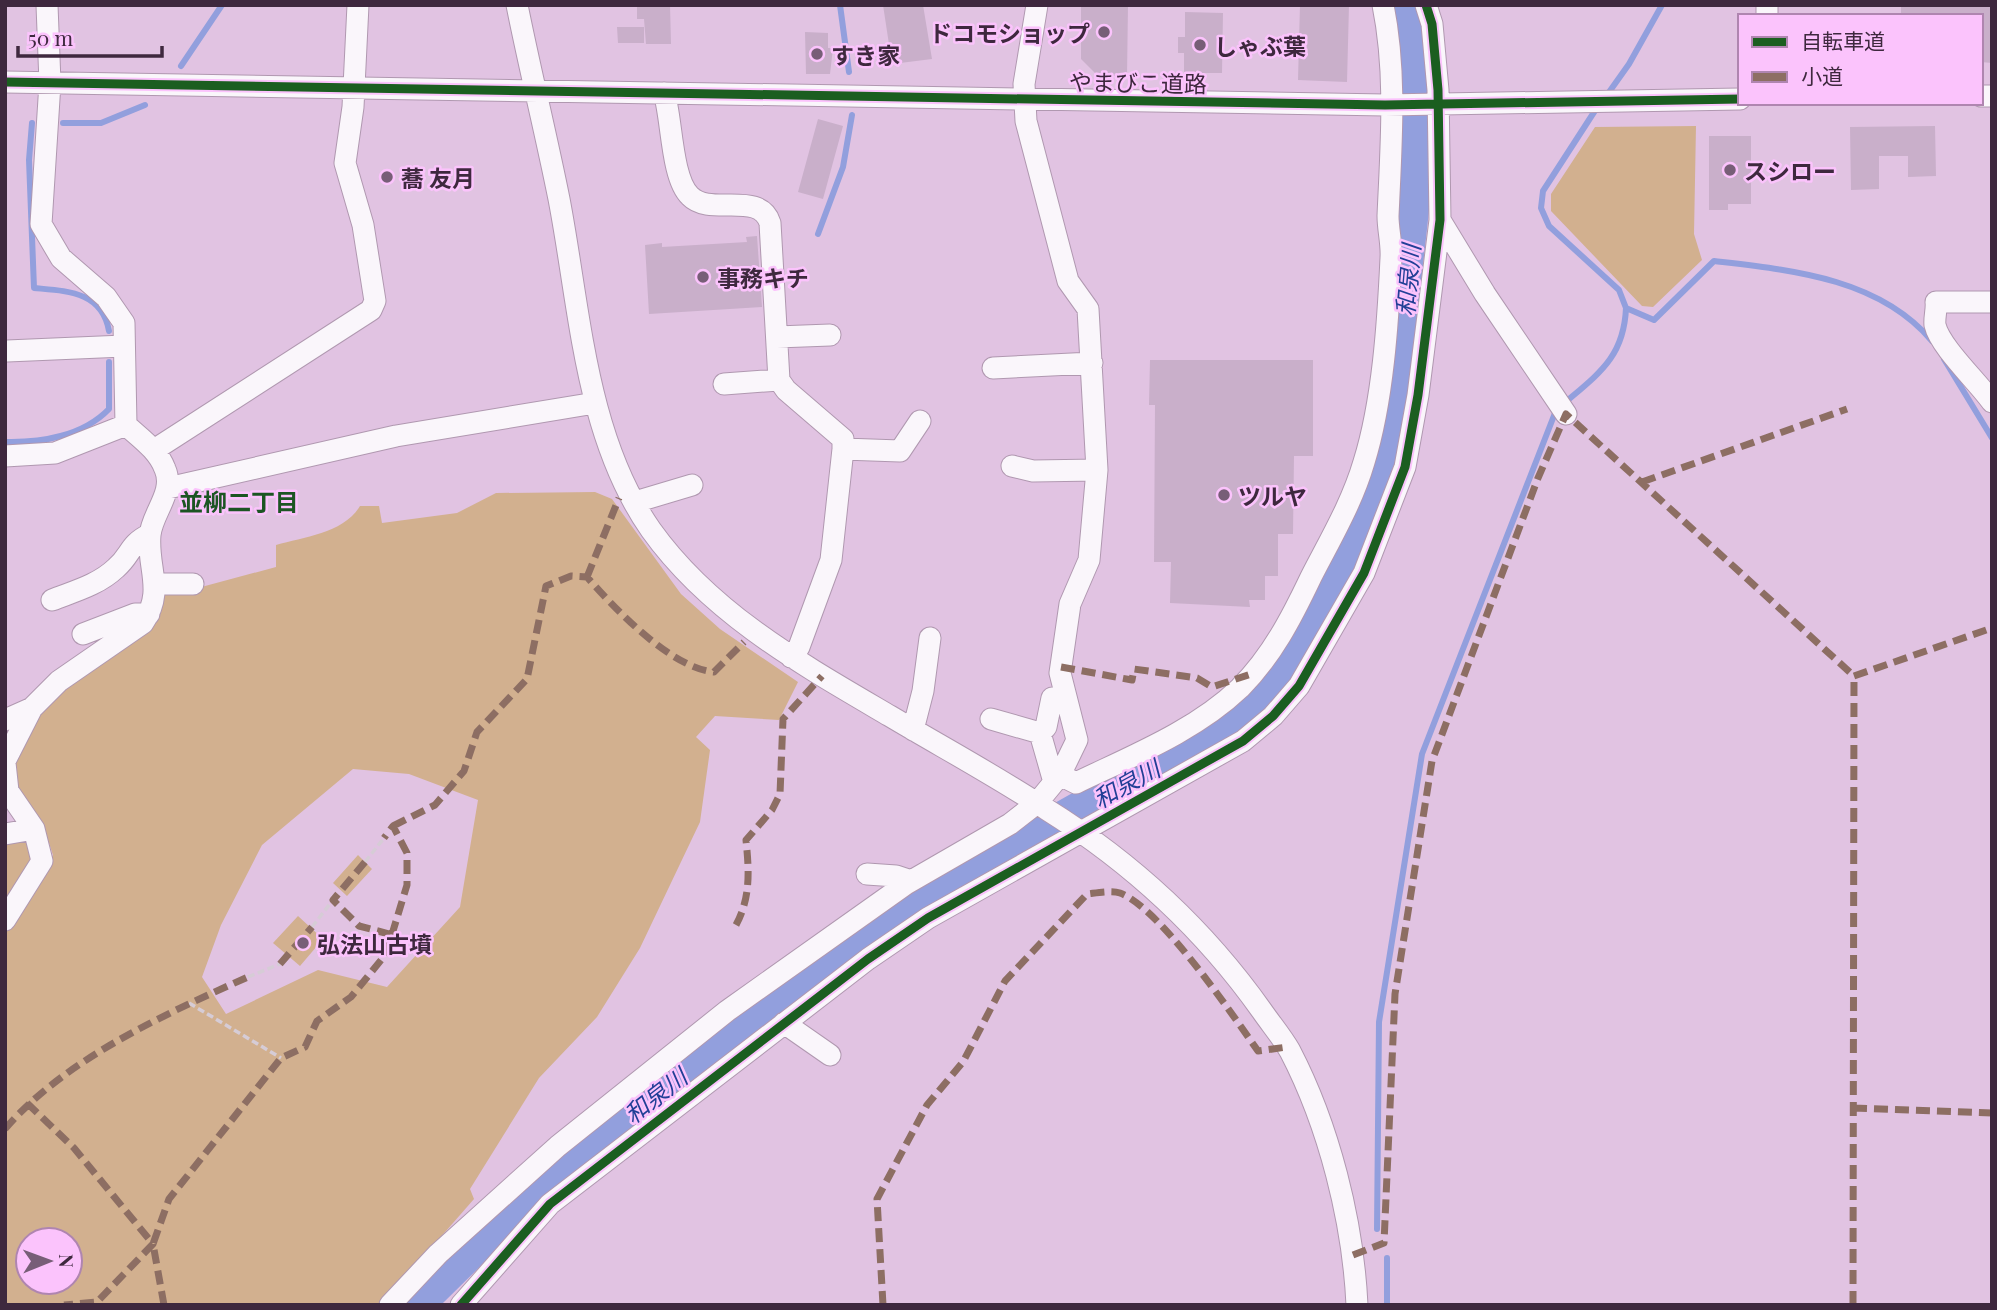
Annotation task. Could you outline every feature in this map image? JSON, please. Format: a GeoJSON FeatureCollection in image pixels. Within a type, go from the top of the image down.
{"type":"FeatureCollection","features":[{"type":"Feature","properties":{"kind":"street"},"geometry":{"type":"LineString","coordinates":[[5,920],[42,861],[34,829],[8,791],[5,762],[32,709],[59,681],[143,624],[149,614],[156,584],[150,534],[167,488],[166,470],[153,450],[126,425],[124,323],[106,297],[61,258],[41,224],[50,83],[47,5]]}},
{"type":"Feature","properties":{"kind":"street"},"geometry":{"type":"LineString","coordinates":[[153,450],[371,310],[375,301],[363,225],[345,163],[354,88],[358,5]]}},
{"type":"Feature","properties":{"kind":"street"},"geometry":{"type":"LineString","coordinates":[[517,5],[595,403],[635,502],[652,531],[709,597],[791,657],[1041,805],[1128,868],[1191,922],[1240,980],[1291,1053],[1332,1155],[1353,1255],[1357,1305]]}},
{"type":"Feature","properties":{"kind":"street"},"geometry":{"type":"LineString","coordinates":[[390,1305],[438,1254],[558,1146],[727,1012],[911,881],[1041,805],[1077,740],[1060,673],[1070,604],[1089,560],[1097,470],[1092,363],[1088,309],[1068,281],[1026,121],[1024,98],[1037,5]]}},
{"type":"Feature","properties":{"kind":"street"},"geometry":{"type":"LineString","coordinates":[[1057,779],[1076,783],[1139,753],[1203,717],[1239,689],[1264,662],[1292,616],[1349,502],[1372,432],[1392,255],[1388,219],[1393,105],[1390,40],[1383,5]]}},
{"type":"Feature","properties":{"kind":"street"},"geometry":{"type":"LineString","coordinates":[[461,1305],[551,1204],[868,959],[928,918],[1077,830],[1243,741],[1273,716],[1299,686],[1364,573],[1405,467],[1418,396],[1440,220],[1432,24],[1426,5]]}},
{"type":"Feature","properties":{"kind":"street","name":"やまびこ道路"},"geometry":{"type":"LineString","coordinates":[[5,82],[1393,105],[1738,99]]}},
{"type":"Feature","properties":{"kind":"street"},"geometry":{"type":"LineString","coordinates":[[664,93],[669,108],[669,139],[687,194],[698,202],[758,208],[768,215],[779,380],[786,390],[843,439],[831,560],[799,647],[791,657]]}},
{"type":"Feature","properties":{"kind":"street"},"geometry":{"type":"LineString","coordinates":[[1440,220],[1485,295],[1566,414]]}},
{"type":"Feature","properties":{"kind":"street"},"geometry":{"type":"LineString","coordinates":[[1992,302],[1937,302],[1935,325],[1961,367],[1974,376],[1992,402]]}},
{"type":"Feature","properties":{"kind":"street"},"geometry":{"type":"LineString","coordinates":[[777,337],[830,335]]}},
{"type":"Feature","properties":{"kind":"street"},"geometry":{"type":"LineString","coordinates":[[20,356],[124,346]]}},
{"type":"Feature","properties":{"kind":"street"},"geometry":{"type":"LineString","coordinates":[[993,368],[1092,363]]}},
{"type":"Feature","properties":{"kind":"street"},"geometry":{"type":"LineString","coordinates":[[724,384],[779,380]]}},
{"type":"Feature","properties":{"kind":"street"},"geometry":{"type":"LineString","coordinates":[[167,488],[397,436],[595,403]]}},
{"type":"Feature","properties":{"kind":"street"},"geometry":{"type":"LineString","coordinates":[[843,449],[900,451],[920,421]]}},
{"type":"Feature","properties":{"kind":"street"},"geometry":{"type":"LineString","coordinates":[[5,456],[55,453],[126,425]]}},
{"type":"Feature","properties":{"kind":"street"},"geometry":{"type":"LineString","coordinates":[[1012,466],[1033,471],[1097,470]]}},
{"type":"Feature","properties":{"kind":"street"},"geometry":{"type":"LineString","coordinates":[[635,502],[692,485]]}},
{"type":"Feature","properties":{"kind":"street"},"geometry":{"type":"LineString","coordinates":[[52,600],[92,585],[117,568],[135,542],[150,534]]}},
{"type":"Feature","properties":{"kind":"street"},"geometry":{"type":"LineString","coordinates":[[156,584],[193,584]]}},
{"type":"Feature","properties":{"kind":"street"},"geometry":{"type":"LineString","coordinates":[[83,634],[135,614],[149,614]]}},
{"type":"Feature","properties":{"kind":"street"},"geometry":{"type":"LineString","coordinates":[[913,730],[923,691],[930,638]]}},
{"type":"Feature","properties":{"kind":"street"},"geometry":{"type":"LineString","coordinates":[[1040,733],[1046,727],[1052,698]]}},
{"type":"Feature","properties":{"kind":"street"},"geometry":{"type":"LineString","coordinates":[[5,720],[32,709]]}},
{"type":"Feature","properties":{"kind":"street"},"geometry":{"type":"LineString","coordinates":[[992,719],[1040,733]]}},
{"type":"Feature","properties":{"kind":"street"},"geometry":{"type":"LineString","coordinates":[[1040,733],[1057,779]]}},
{"type":"Feature","properties":{"kind":"street"},"geometry":{"type":"LineString","coordinates":[[5,834],[34,829]]}},
{"type":"Feature","properties":{"kind":"street"},"geometry":{"type":"LineString","coordinates":[[867,874],[895,876],[911,881]]}},
{"type":"Feature","properties":{"kind":"street"},"geometry":{"type":"LineString","coordinates":[[785,1023],[830,1055]]}},
{"type":"Feature","properties":{"kind":"path"},"geometry":{"type":"LineString","coordinates":[[365,862],[384,838]]}},
{"type":"Feature","properties":{"kind":"path"},"geometry":{"type":"LineString","coordinates":[[312,927],[333,900]]}},
{"type":"Feature","properties":{"kind":"path"},"geometry":{"type":"LineString","coordinates":[[248,977],[280,964]]}},
{"type":"Feature","properties":{"kind":"path"},"geometry":{"type":"LineString","coordinates":[[189,1003],[281,1058]]}},
{"type":"Feature","properties":{"kind":"shaded area"},"geometry":{"type":"Polygon","coordinates":[[[1696,126],[1694,234],[1702,260],[1653,307],[1642,306],[1551,211],[1551,194],[1595,127],[1696,126]]]}},
{"type":"Feature","properties":{"kind":"shaded area"},"geometry":{"type":"Polygon","coordinates":[[[595,492],[612,499],[681,594],[720,629],[798,682],[779,720],[715,716],[696,737],[710,750],[700,822],[640,948],[597,1017],[539,1078],[470,1189],[474,1199],[404,1279],[386,1305],[5,1305],[5,932],[53,855],[43,825],[16,785],[15,759],[28,728],[53,697],[162,593],[194,589],[276,567],[276,545],[334,528],[353,515],[360,506],[379,506],[382,523],[457,513],[496,493],[595,492]],[[353,769],[262,845],[221,925],[202,977],[226,1014],[318,970],[387,987],[460,907],[478,800],[409,774],[353,769]]]}},
{"type":"Feature","properties":{"kind":"shaded area"},"geometry":{"type":"Polygon","coordinates":[[[5,840],[26,841],[33,856],[5,909],[5,840]]]}},
{"type":"Feature","properties":{"kind":"shaded area"},"geometry":{"type":"Polygon","coordinates":[[[358,855],[372,869],[347,896],[333,883],[358,855]]]}},
{"type":"Feature","properties":{"kind":"shaded area"},"geometry":{"type":"Polygon","coordinates":[[[298,916],[323,939],[300,966],[273,943],[298,916]]]}},
{"type":"Feature","properties":{"kind":"building"},"geometry":{"type":"Polygon","coordinates":[[[637,5],[670,5],[671,44],[646,44],[644,19],[637,19],[637,5]]]}},
{"type":"Feature","properties":{"kind":"building"},"geometry":{"type":"Polygon","coordinates":[[[883,5],[923,5],[932,59],[892,64],[883,5]]]}},
{"type":"Feature","properties":{"kind":"building","name":"ドコモショップ"},"geometry":{"type":"Polygon","coordinates":[[[1081,5],[1128,5],[1127,76],[1098,76],[1081,59],[1081,5]]]}},
{"type":"Feature","properties":{"kind":"building"},"geometry":{"type":"Polygon","coordinates":[[[1300,5],[1349,5],[1347,82],[1298,80],[1300,5]]]}},
{"type":"Feature","properties":{"kind":"building"},"geometry":{"type":"Polygon","coordinates":[[[1901,5],[1992,5],[1992,63],[1983,62],[1983,14],[1901,14],[1901,5]]]}},
{"type":"Feature","properties":{"kind":"building","name":"しゃぶ葉"},"geometry":{"type":"Polygon","coordinates":[[[1185,12],[1223,13],[1222,73],[1184,73],[1184,53],[1178,53],[1178,37],[1185,37],[1185,12]]]}},
{"type":"Feature","properties":{"kind":"building"},"geometry":{"type":"Polygon","coordinates":[[[617,27],[644,27],[644,43],[618,43],[617,27]]]}},
{"type":"Feature","properties":{"kind":"building","name":"すき家"},"geometry":{"type":"Polygon","coordinates":[[[805,32],[828,33],[828,48],[833,48],[830,74],[806,74],[805,32]]]}},
{"type":"Feature","properties":{"kind":"building"},"geometry":{"type":"Polygon","coordinates":[[[818,119],[843,126],[823,199],[798,192],[818,119]]]}},
{"type":"Feature","properties":{"kind":"building"},"geometry":{"type":"Polygon","coordinates":[[[1935,126],[1936,176],[1908,177],[1908,156],[1879,156],[1879,189],[1851,190],[1850,127],[1935,126]]]}},
{"type":"Feature","properties":{"kind":"building","name":"スシロー"},"geometry":{"type":"Polygon","coordinates":[[[1709,136],[1751,136],[1751,204],[1728,204],[1728,210],[1709,210],[1709,136]]]}},
{"type":"Feature","properties":{"kind":"building","name":"事務キチ"},"geometry":{"type":"Polygon","coordinates":[[[757,236],[762,307],[649,314],[645,245],[662,243],[662,247],[747,242],[746,237],[757,236]]]}},
{"type":"Feature","properties":{"kind":"building","name":"ツルヤ"},"geometry":{"type":"Polygon","coordinates":[[[1150,360],[1313,360],[1313,456],[1294,456],[1293,534],[1278,534],[1278,576],[1265,576],[1265,600],[1249,600],[1250,607],[1170,603],[1171,562],[1154,562],[1155,405],[1149,405],[1150,360]]]}},
{"type":"Feature","properties":{"kind":"waterway"},"geometry":{"type":"LineString","coordinates":[[181,66],[222,5]]}},
{"type":"Feature","properties":{"kind":"waterway"},"geometry":{"type":"LineString","coordinates":[[840,5],[849,72]]}},
{"type":"Feature","properties":{"kind":"waterway","name":"和泉川"},"geometry":{"type":"LineString","coordinates":[[416,1305],[539,1184],[822,967],[982,864],[1222,729],[1278,672],[1301,640],[1370,499],[1385,459],[1396,405],[1404,278],[1415,178],[1413,76],[1404,5]]}},
{"type":"Feature","properties":{"kind":"waterway"},"geometry":{"type":"LineString","coordinates":[[1607,95],[1629,64],[1662,5]]}},
{"type":"Feature","properties":{"kind":"waterway"},"geometry":{"type":"LineString","coordinates":[[63,123],[101,123],[145,105]]}},
{"type":"Feature","properties":{"kind":"waterway"},"geometry":{"type":"LineString","coordinates":[[1598,106],[1543,191],[1541,208],[1549,226],[1619,290],[1626,308],[1654,320],[1714,261],[1773,268],[1860,290],[1911,320],[1932,341]]}},
{"type":"Feature","properties":{"kind":"waterway"},"geometry":{"type":"LineString","coordinates":[[818,234],[843,167],[852,115]]}},
{"type":"Feature","properties":{"kind":"waterway"},"geometry":{"type":"LineString","coordinates":[[32,123],[29,160],[34,288],[70,292],[91,301],[99,308],[109,331]]}},
{"type":"Feature","properties":{"kind":"waterway"},"geometry":{"type":"LineString","coordinates":[[1568,400],[1609,361],[1621,338],[1626,308]]}},
{"type":"Feature","properties":{"kind":"waterway"},"geometry":{"type":"LineString","coordinates":[[1944,359],[1992,438]]}},
{"type":"Feature","properties":{"kind":"waterway"},"geometry":{"type":"LineString","coordinates":[[5,442],[61,436],[99,418],[109,409],[109,362]]}},
{"type":"Feature","properties":{"kind":"waterway"},"geometry":{"type":"LineString","coordinates":[[1377,1229],[1379,1022],[1422,754],[1555,413]]}},
{"type":"Feature","properties":{"kind":"waterway"},"geometry":{"type":"LineString","coordinates":[[1387,1258],[1387,1305]]}},
{"type":"Feature","properties":{"kind":"marked path"},"geometry":{"type":"LineString","coordinates":[[1642,482],[1847,409]]}},
{"type":"Feature","properties":{"kind":"marked path"},"geometry":{"type":"LineString","coordinates":[[1353,1255],[1384,1243],[1395,994],[1432,761],[1538,478],[1566,414],[1854,676]]}},
{"type":"Feature","properties":{"kind":"marked path"},"geometry":{"type":"LineString","coordinates":[[587,577],[619,498]]}},
{"type":"Feature","properties":{"kind":"marked path"},"geometry":{"type":"LineString","coordinates":[[393,826],[435,805],[464,771],[477,732],[527,679],[546,586],[571,576],[587,577],[645,635],[662,649],[697,668],[714,672],[744,642]]}},
{"type":"Feature","properties":{"kind":"marked path"},"geometry":{"type":"LineString","coordinates":[[1854,676],[1992,628]]}},
{"type":"Feature","properties":{"kind":"marked path"},"geometry":{"type":"LineString","coordinates":[[1061,667],[1132,680],[1134,669],[1197,678],[1212,687],[1254,673]]}},
{"type":"Feature","properties":{"kind":"marked path"},"geometry":{"type":"LineString","coordinates":[[736,925],[747,894],[746,840],[772,810],[780,794],[783,719],[822,676]]}},
{"type":"Feature","properties":{"kind":"marked path"},"geometry":{"type":"LineString","coordinates":[[1853,1305],[1854,676]]}},
{"type":"Feature","properties":{"kind":"marked path"},"geometry":{"type":"LineString","coordinates":[[164,1305],[153,1244],[169,1199],[281,1058],[305,1047],[317,1021],[351,997],[386,954],[407,885],[407,853],[393,826],[384,838]]}},
{"type":"Feature","properties":{"kind":"marked path"},"geometry":{"type":"LineString","coordinates":[[365,862],[333,900],[359,926],[393,935]]}},
{"type":"Feature","properties":{"kind":"marked path"},"geometry":{"type":"LineString","coordinates":[[883,1305],[877,1199],[927,1105],[963,1062],[1005,981],[1087,894],[1116,892],[1136,903],[1155,919],[1194,964],[1258,1051],[1287,1047]]}},
{"type":"Feature","properties":{"kind":"marked path"},"geometry":{"type":"LineString","coordinates":[[280,964],[312,927]]}},
{"type":"Feature","properties":{"kind":"marked path"},"geometry":{"type":"LineString","coordinates":[[5,1129],[29,1104],[86,1060],[150,1023],[248,977]]}},
{"type":"Feature","properties":{"kind":"marked path"},"geometry":{"type":"LineString","coordinates":[[27,1103],[74,1148],[153,1244],[97,1302],[64,1305]]}},
{"type":"Feature","properties":{"kind":"marked path"},"geometry":{"type":"LineString","coordinates":[[1853,1108],[1992,1113]]}},
{"type":"Feature","properties":{"kind":"cycle path"},"geometry":{"type":"LineString","coordinates":[[461,1305],[550,1204],[868,959],[928,918],[1243,741],[1273,716],[1299,686],[1364,573],[1405,467],[1418,395],[1440,220],[1438,90],[1432,24],[1426,5]]}},
{"type":"Feature","properties":{"kind":"cycle path"},"geometry":{"type":"LineString","coordinates":[[5,82],[1385,105],[1738,99]]}},
{"type":"Feature","properties":{"kind":"place","name":"ドコモショップ"},"geometry":{"type":"Point","coordinates":[1104,32]}},
{"type":"Feature","properties":{"kind":"place","name":"しゃぶ葉"},"geometry":{"type":"Point","coordinates":[1200,45]}},
{"type":"Feature","properties":{"kind":"place","name":"すき家"},"geometry":{"type":"Point","coordinates":[817,54]}},
{"type":"Feature","properties":{"kind":"place","name":"スシロー"},"geometry":{"type":"Point","coordinates":[1730,170]}},
{"type":"Feature","properties":{"kind":"place","name":"蕎 友月"},"geometry":{"type":"Point","coordinates":[387,177]}},
{"type":"Feature","properties":{"kind":"place","name":"事務キチ"},"geometry":{"type":"Point","coordinates":[703,277]}},
{"type":"Feature","properties":{"kind":"place","name":"ツルヤ"},"geometry":{"type":"Point","coordinates":[1224,495]}},
{"type":"Feature","properties":{"kind":"place","name":"弘法山古墳"},"geometry":{"type":"Point","coordinates":[303,943]}},
{"type":"Feature","properties":{"kind":"district","name":"並柳二丁目"},"geometry":{"type":"Point","coordinates":[239,501]}}]}
